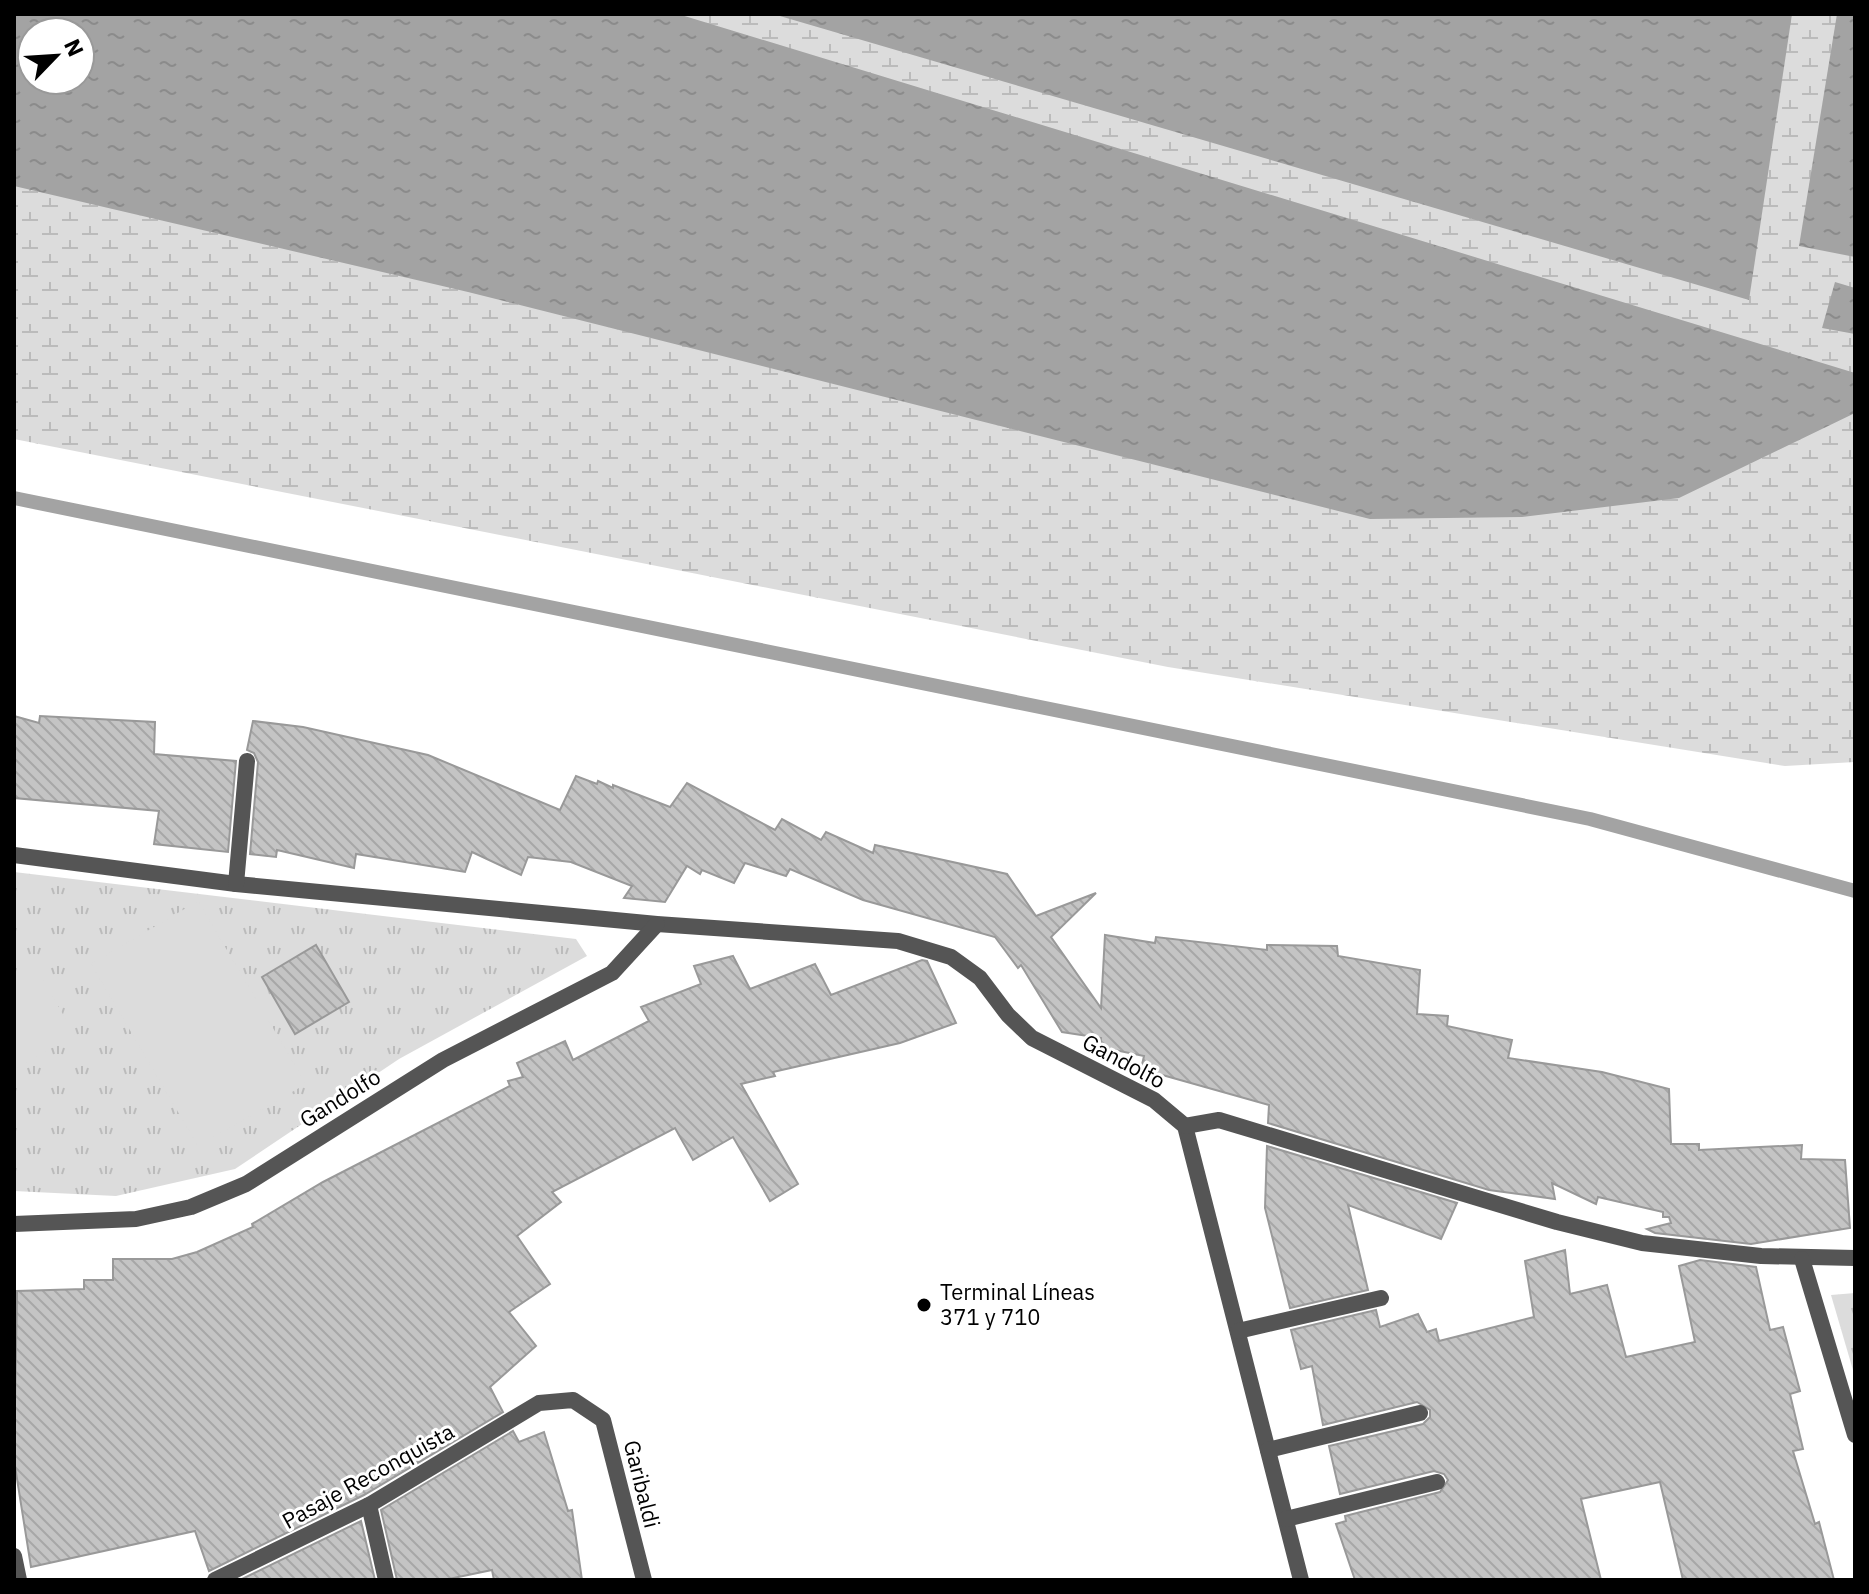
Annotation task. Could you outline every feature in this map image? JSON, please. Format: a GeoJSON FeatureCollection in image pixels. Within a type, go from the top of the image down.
{"type":"FeatureCollection","features":[{"type":"Feature","properties":{"kind":"street"},"geometry":{"type":"LineString","coordinates":[[236,884],[247,761]]}},
{"type":"Feature","properties":{"kind":"street","name":"Gandolfo"},"geometry":{"type":"LineString","coordinates":[[14,855],[236,884],[657,924],[898,941],[951,957],[980,978],[1008,1015],[1032,1038],[1154,1100],[1185,1126]]}},
{"type":"Feature","properties":{"kind":"street","name":"Gandolfo"},"geometry":{"type":"LineString","coordinates":[[14,1224],[136,1219],[191,1207],[246,1184],[443,1060],[612,973],[657,924]]}},
{"type":"Feature","properties":{"kind":"street"},"geometry":{"type":"LineString","coordinates":[[1301,1580],[1185,1126],[1219,1120],[1557,1222],[1642,1243],[1802,1259],[1855,1258]]}},
{"type":"Feature","properties":{"kind":"street"},"geometry":{"type":"LineString","coordinates":[[1802,1259],[1855,1435]]}},
{"type":"Feature","properties":{"kind":"street"},"geometry":{"type":"LineString","coordinates":[[1238,1331],[1381,1298]]}},
{"type":"Feature","properties":{"kind":"street","name":"Garibaldi"},"geometry":{"type":"LineString","coordinates":[[539,1403],[573,1400],[603,1420],[644,1580]]}},
{"type":"Feature","properties":{"kind":"street","name":"Pasaje Reconquista"},"geometry":{"type":"LineString","coordinates":[[215,1580],[369,1505],[539,1403]]}},
{"type":"Feature","properties":{"kind":"street"},"geometry":{"type":"LineString","coordinates":[[1268,1450],[1420,1413]]}},
{"type":"Feature","properties":{"kind":"street"},"geometry":{"type":"LineString","coordinates":[[1286,1519],[1437,1482]]}},
{"type":"Feature","properties":{"kind":"street"},"geometry":{"type":"LineString","coordinates":[[369,1505],[386,1580]]}},
{"type":"Feature","properties":{"kind":"street"},"geometry":{"type":"LineString","coordinates":[[14,1556],[19,1580]]}},
{"type":"Feature","properties":{"kind":"green space"},"geometry":{"type":"Polygon","coordinates":[[[14,14],[1855,14],[1855,762],[1785,766],[1168,667],[14,439],[14,14]]]}},
{"type":"Feature","properties":{"kind":"green space"},"geometry":{"type":"Polygon","coordinates":[[[14,872],[576,939],[587,956],[399,1059],[235,1169],[116,1196],[14,1191],[14,872]]]}},
{"type":"Feature","properties":{"kind":"green space"},"geometry":{"type":"Polygon","coordinates":[[[198,901],[306,1084],[198,1146],[91,964],[198,901]]]}},
{"type":"Feature","properties":{"kind":"green space"},"geometry":{"type":"Polygon","coordinates":[[[42,978],[75,1035],[14,1069],[14,994],[42,978]]]}},
{"type":"Feature","properties":{"kind":"green space"},"geometry":{"type":"Polygon","coordinates":[[[1855,1293],[1855,1377],[1831,1295],[1855,1293]]]}},
{"type":"Feature","properties":{"kind":"water"},"geometry":{"type":"Polygon","coordinates":[[[14,14],[678,14],[1855,373],[1855,413],[1679,498],[1522,517],[1370,519],[468,292],[14,186],[14,14]]]}},
{"type":"Feature","properties":{"kind":"water"},"geometry":{"type":"Polygon","coordinates":[[[773,14],[1792,14],[1749,300],[773,14]]]}},
{"type":"Feature","properties":{"kind":"water"},"geometry":{"type":"Polygon","coordinates":[[[1837,14],[1855,14],[1855,257],[1799,246],[1837,14]]]}},
{"type":"Feature","properties":{"kind":"water"},"geometry":{"type":"Polygon","coordinates":[[[1835,282],[1855,288],[1855,334],[1822,328],[1835,282]]]}},
{"type":"Feature","properties":{"kind":"building"},"geometry":{"type":"Polygon","coordinates":[[[14,716],[39,723],[40,716],[155,722],[154,754],[236,761],[228,852],[154,844],[159,811],[14,798],[14,716]]]}},
{"type":"Feature","properties":{"kind":"building"},"geometry":{"type":"Polygon","coordinates":[[[253,721],[303,727],[428,755],[560,810],[576,776],[613,788],[613,785],[670,807],[687,783],[775,830],[782,819],[821,840],[826,832],[873,853],[875,845],[1007,874],[1036,916],[1096,893],[1051,937],[1101,1008],[1105,935],[1155,943],[1156,937],[1267,950],[1267,945],[1337,946],[1338,956],[1420,970],[1417,1014],[1448,1016],[1447,1026],[1512,1040],[1508,1058],[1602,1072],[1669,1089],[1671,1144],[1699,1144],[1699,1150],[1802,1145],[1801,1159],[1845,1160],[1850,1228],[1751,1244],[1655,1233],[1647,1229],[1671,1223],[1669,1217],[1663,1217],[1663,1212],[1598,1197],[1596,1204],[1552,1183],[1555,1199],[1489,1190],[1268,1123],[1269,1105],[1141,1069],[1144,1056],[1100,1047],[1101,1038],[1062,1032],[1021,965],[1018,968],[995,937],[863,900],[790,869],[786,876],[745,863],[734,883],[702,870],[700,874],[687,866],[665,902],[624,898],[632,886],[571,862],[528,857],[521,875],[472,852],[465,872],[356,854],[354,868],[277,850],[276,857],[250,854],[258,762],[254,753],[247,750],[253,721]]]}},
{"type":"Feature","properties":{"kind":"building"},"geometry":{"type":"Polygon","coordinates":[[[316,945],[349,1002],[295,1034],[262,977],[316,945]]]}},
{"type":"Feature","properties":{"kind":"building"},"geometry":{"type":"Polygon","coordinates":[[[733,956],[750,989],[815,964],[831,995],[922,960],[927,961],[956,1023],[900,1043],[773,1072],[775,1076],[741,1084],[798,1184],[770,1201],[733,1137],[693,1160],[675,1128],[552,1192],[561,1202],[517,1236],[550,1284],[509,1312],[536,1346],[490,1387],[503,1412],[364,1495],[209,1571],[195,1531],[31,1567],[14,1460],[17,1291],[84,1289],[84,1280],[113,1280],[113,1259],[172,1259],[197,1252],[253,1227],[252,1224],[323,1182],[510,1086],[508,1081],[523,1077],[517,1063],[565,1041],[573,1060],[649,1021],[641,1007],[701,984],[694,966],[733,956]]]}},
{"type":"Feature","properties":{"kind":"building"},"geometry":{"type":"Polygon","coordinates":[[[1267,1146],[1457,1203],[1441,1239],[1348,1205],[1368,1290],[1290,1308],[1265,1208],[1267,1146]]]}},
{"type":"Feature","properties":{"kind":"building"},"geometry":{"type":"Polygon","coordinates":[[[1565,1250],[1570,1294],[1607,1285],[1626,1357],[1695,1342],[1679,1266],[1700,1260],[1756,1267],[1770,1330],[1783,1327],[1800,1391],[1790,1394],[1803,1449],[1793,1451],[1815,1524],[1819,1522],[1834,1580],[1683,1580],[1660,1482],[1581,1499],[1601,1580],[1355,1580],[1336,1524],[1346,1521],[1345,1516],[1440,1492],[1448,1480],[1444,1474],[1434,1471],[1340,1494],[1329,1446],[1423,1424],[1430,1417],[1430,1410],[1417,1402],[1323,1425],[1312,1366],[1301,1369],[1291,1330],[1376,1310],[1380,1327],[1418,1314],[1427,1332],[1436,1329],[1439,1341],[1534,1317],[1525,1261],[1565,1250]]]}},
{"type":"Feature","properties":{"kind":"building"},"geometry":{"type":"Polygon","coordinates":[[[513,1431],[519,1442],[544,1432],[568,1511],[572,1510],[582,1580],[494,1580],[492,1570],[444,1580],[397,1580],[381,1510],[513,1431]]]}},
{"type":"Feature","properties":{"kind":"building"},"geometry":{"type":"Polygon","coordinates":[[[361,1521],[375,1580],[240,1580],[361,1521]]]}},
{"type":"Feature","properties":{"kind":"waterway"},"geometry":{"type":"LineString","coordinates":[[14,498],[1590,819],[1855,891]]}},
{"type":"Feature","properties":{"kind":"place","name":"Terminal Líneas 371 y 710"},"geometry":{"type":"Point","coordinates":[924,1305]}}]}
